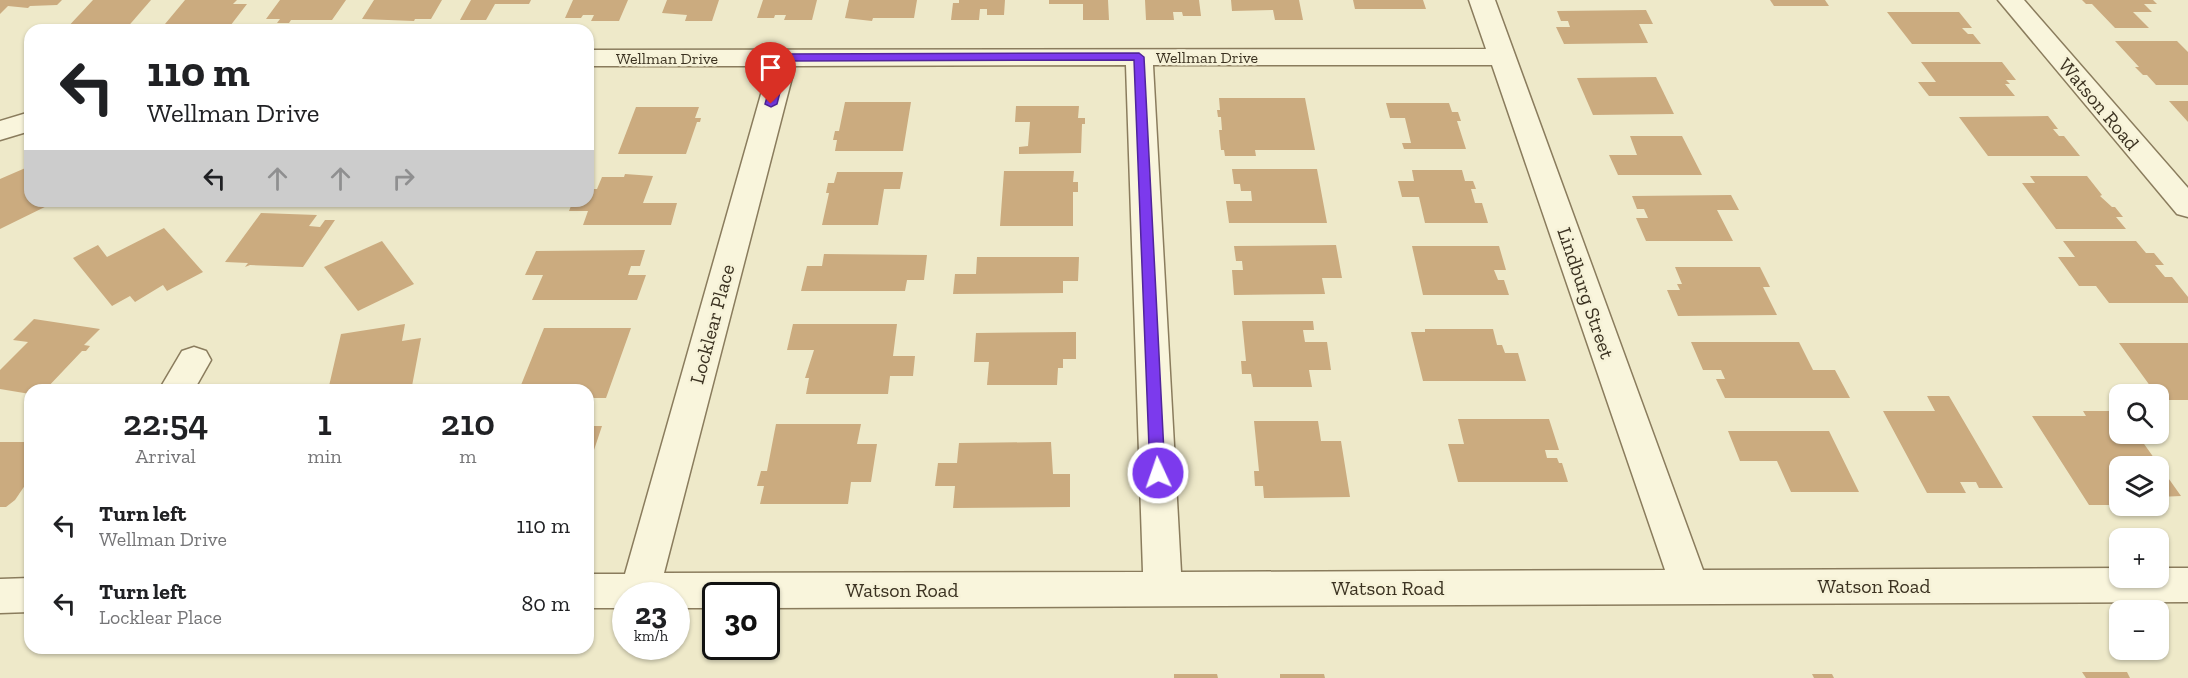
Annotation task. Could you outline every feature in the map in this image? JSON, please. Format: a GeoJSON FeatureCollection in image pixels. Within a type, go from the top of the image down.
{"type":"FeatureCollection","features":[{"type":"Feature","properties":{"kind":"street","name":"Lindburg Street"},"geometry":{"type":"LineString","coordinates":[[1482,0],[1689,586]]}},
{"type":"Feature","properties":{"kind":"street","name":"Watson Road"},"geometry":{"type":"LineString","coordinates":[[2011,0],[2188,207]]}},
{"type":"Feature","properties":{"kind":"street"},"geometry":{"type":"LineString","coordinates":[[1139,57],[1163,589]]}},
{"type":"Feature","properties":{"kind":"street","name":"Wellman Drive"},"geometry":{"type":"LineString","coordinates":[[594,58],[1503,57]]}},
{"type":"Feature","properties":{"kind":"street","name":"Locklear Place"},"geometry":{"type":"LineString","coordinates":[[642,582],[784,58]]}},
{"type":"Feature","properties":{"kind":"street"},"geometry":{"type":"LineString","coordinates":[[180,384],[194,360]]}},
{"type":"Feature","properties":{"kind":"street","name":"Watson Road"},"geometry":{"type":"LineString","coordinates":[[690,590],[2188,585]]}},
{"type":"Feature","properties":{"kind":"street","name":"Watson Road"},"geometry":{"type":"LineString","coordinates":[[594,591],[612,591]]}},
{"type":"Feature","properties":{"kind":"street"},"geometry":{"type":"LineString","coordinates":[[0,596],[24,595]]}},
{"type":"Feature","properties":{"kind":"building"},"geometry":{"type":"Polygon","coordinates":[[[0,0],[62,0],[57,5],[28,8],[8,6],[0,14],[0,0]]]}},
{"type":"Feature","properties":{"kind":"building"},"geometry":{"type":"Polygon","coordinates":[[[93,0],[151,0],[130,24],[71,24],[93,0]]]}},
{"type":"Feature","properties":{"kind":"building"},"geometry":{"type":"Polygon","coordinates":[[[185,0],[237,0],[233,4],[247,4],[232,24],[165,24],[185,0]]]}},
{"type":"Feature","properties":{"kind":"building"},"geometry":{"type":"Polygon","coordinates":[[[280,0],[346,0],[332,20],[291,20],[289,23],[277,23],[280,19],[266,19],[280,0]]]}},
{"type":"Feature","properties":{"kind":"building"},"geometry":{"type":"Polygon","coordinates":[[[374,0],[442,0],[431,19],[415,19],[414,21],[362,19],[374,0]]]}},
{"type":"Feature","properties":{"kind":"building"},"geometry":{"type":"Polygon","coordinates":[[[471,0],[531,0],[529,4],[495,4],[486,20],[460,20],[471,0]]]}},
{"type":"Feature","properties":{"kind":"building"},"geometry":{"type":"Polygon","coordinates":[[[573,0],[628,0],[619,21],[591,21],[594,15],[565,18],[573,0]]]}},
{"type":"Feature","properties":{"kind":"building"},"geometry":{"type":"Polygon","coordinates":[[[667,0],[719,0],[712,21],[685,21],[687,15],[662,13],[667,0]]]}},
{"type":"Feature","properties":{"kind":"building"},"geometry":{"type":"Polygon","coordinates":[[[763,0],[817,0],[812,20],[784,20],[786,15],[757,18],[763,0]]]}},
{"type":"Feature","properties":{"kind":"building"},"geometry":{"type":"Polygon","coordinates":[[[849,0],[917,0],[914,18],[873,18],[872,21],[845,18],[849,0]]]}},
{"type":"Feature","properties":{"kind":"building"},"geometry":{"type":"Polygon","coordinates":[[[959,0],[1005,0],[1004,15],[987,15],[987,9],[980,9],[979,20],[951,20],[953,3],[959,3],[959,0]]]}},
{"type":"Feature","properties":{"kind":"building"},"geometry":{"type":"Polygon","coordinates":[[[1049,0],[1108,0],[1109,20],[1083,20],[1083,4],[1049,4],[1049,0]]]}},
{"type":"Feature","properties":{"kind":"building"},"geometry":{"type":"Polygon","coordinates":[[[1145,0],[1199,0],[1201,16],[1183,16],[1182,12],[1173,12],[1174,20],[1146,20],[1145,0]]]}},
{"type":"Feature","properties":{"kind":"building"},"geometry":{"type":"Polygon","coordinates":[[[1231,0],[1299,0],[1303,20],[1275,20],[1273,10],[1232,11],[1231,0]]]}},
{"type":"Feature","properties":{"kind":"building"},"geometry":{"type":"Polygon","coordinates":[[[1353,0],[1423,0],[1426,9],[1355,9],[1353,0]]]}},
{"type":"Feature","properties":{"kind":"building"},"geometry":{"type":"Polygon","coordinates":[[[1770,0],[1825,0],[1829,6],[1774,6],[1770,0]]]}},
{"type":"Feature","properties":{"kind":"building"},"geometry":{"type":"Polygon","coordinates":[[[2082,0],[2153,0],[2157,4],[2144,4],[2152,12],[2133,12],[2149,28],[2115,28],[2092,4],[2086,4],[2082,0]]]}},
{"type":"Feature","properties":{"kind":"building"},"geometry":{"type":"Polygon","coordinates":[[[1646,10],[1653,24],[1639,24],[1648,43],[1564,44],[1556,27],[1570,27],[1568,21],[1561,21],[1557,11],[1646,10]]]}},
{"type":"Feature","properties":{"kind":"building"},"geometry":{"type":"Polygon","coordinates":[[[1887,12],[1959,12],[1972,28],[1962,28],[1968,34],[1973,34],[1981,44],[1912,44],[1887,12]]]}},
{"type":"Feature","properties":{"kind":"building"},"geometry":{"type":"Polygon","coordinates":[[[2115,41],[2177,41],[2188,52],[2188,85],[2156,85],[2135,67],[2139,67],[2115,41]]]}},
{"type":"Feature","properties":{"kind":"building"},"geometry":{"type":"Polygon","coordinates":[[[1921,62],[2002,62],[2016,80],[2006,80],[2010,84],[2005,84],[2015,96],[1929,96],[1918,82],[1936,82],[1921,62]]]}},
{"type":"Feature","properties":{"kind":"building"},"geometry":{"type":"Polygon","coordinates":[[[1656,77],[1674,114],[1593,115],[1577,78],[1656,77]]]}},
{"type":"Feature","properties":{"kind":"building"},"geometry":{"type":"Polygon","coordinates":[[[1219,98],[1305,98],[1315,150],[1255,150],[1256,156],[1225,156],[1224,150],[1221,150],[1219,130],[1222,130],[1221,117],[1218,117],[1217,110],[1220,110],[1219,98]]]}},
{"type":"Feature","properties":{"kind":"building"},"geometry":{"type":"Polygon","coordinates":[[[2169,101],[2188,101],[2188,122],[2169,101]]]}},
{"type":"Feature","properties":{"kind":"building"},"geometry":{"type":"Polygon","coordinates":[[[845,102],[911,102],[903,151],[835,151],[837,140],[833,140],[835,131],[839,131],[845,102]]]}},
{"type":"Feature","properties":{"kind":"building"},"geometry":{"type":"Polygon","coordinates":[[[1386,103],[1449,103],[1452,112],[1458,112],[1461,121],[1457,121],[1466,149],[1404,149],[1402,143],[1411,143],[1405,118],[1390,118],[1386,103]]]}},
{"type":"Feature","properties":{"kind":"building"},"geometry":{"type":"Polygon","coordinates":[[[1016,106],[1079,106],[1078,118],[1085,118],[1085,124],[1082,124],[1081,153],[1019,154],[1019,147],[1028,146],[1030,122],[1015,122],[1016,106]]]}},
{"type":"Feature","properties":{"kind":"building"},"geometry":{"type":"Polygon","coordinates":[[[636,107],[699,107],[695,118],[701,118],[700,122],[697,122],[686,154],[618,154],[636,107]]]}},
{"type":"Feature","properties":{"kind":"building"},"geometry":{"type":"Polygon","coordinates":[[[2048,116],[2058,129],[2053,129],[2059,136],[2064,136],[2080,156],[1988,156],[1959,117],[2048,116]]]}},
{"type":"Feature","properties":{"kind":"building"},"geometry":{"type":"Polygon","coordinates":[[[1630,136],[1682,136],[1702,175],[1618,175],[1609,155],[1637,155],[1630,136]]]}},
{"type":"Feature","properties":{"kind":"building"},"geometry":{"type":"Polygon","coordinates":[[[24,169],[24,207],[45,207],[0,229],[0,179],[24,169]]]}},
{"type":"Feature","properties":{"kind":"building"},"geometry":{"type":"Polygon","coordinates":[[[1232,169],[1317,169],[1327,223],[1229,223],[1226,201],[1252,201],[1251,191],[1241,191],[1240,184],[1234,184],[1232,169]]]}},
{"type":"Feature","properties":{"kind":"building"},"geometry":{"type":"Polygon","coordinates":[[[1412,170],[1462,170],[1465,181],[1473,181],[1476,189],[1471,189],[1475,203],[1482,203],[1488,223],[1425,223],[1419,197],[1402,197],[1398,181],[1414,181],[1412,170]]]}},
{"type":"Feature","properties":{"kind":"building"},"geometry":{"type":"Polygon","coordinates":[[[1004,171],[1074,171],[1073,182],[1078,182],[1078,192],[1073,192],[1073,226],[1000,226],[1004,171]]]}},
{"type":"Feature","properties":{"kind":"building"},"geometry":{"type":"Polygon","coordinates":[[[837,172],[903,172],[900,189],[884,189],[878,225],[822,225],[829,193],[826,193],[828,183],[834,183],[837,172]]]}},
{"type":"Feature","properties":{"kind":"building"},"geometry":{"type":"Polygon","coordinates":[[[625,174],[653,176],[643,203],[677,203],[671,225],[583,225],[588,211],[569,211],[571,207],[594,207],[594,189],[597,189],[602,177],[624,177],[625,174]]]}},
{"type":"Feature","properties":{"kind":"building"},"geometry":{"type":"Polygon","coordinates":[[[2030,176],[2087,176],[2102,195],[2100,196],[2115,207],[2123,217],[2116,217],[2126,229],[2056,229],[2022,183],[2035,183],[2030,176]]]}},
{"type":"Feature","properties":{"kind":"building"},"geometry":{"type":"Polygon","coordinates":[[[1731,195],[1739,210],[1717,210],[1733,241],[1646,241],[1636,218],[1648,218],[1644,209],[1637,209],[1632,196],[1731,195]]]}},
{"type":"Feature","properties":{"kind":"building"},"geometry":{"type":"Polygon","coordinates":[[[261,213],[317,215],[309,226],[320,227],[325,220],[335,220],[303,267],[250,265],[245,267],[248,263],[225,262],[261,213]]]}},
{"type":"Feature","properties":{"kind":"building"},"geometry":{"type":"Polygon","coordinates":[[[164,228],[203,272],[167,291],[163,285],[135,302],[130,296],[112,306],[73,258],[98,245],[107,257],[164,228]]]}},
{"type":"Feature","properties":{"kind":"building"},"geometry":{"type":"Polygon","coordinates":[[[382,241],[414,284],[358,311],[324,267],[382,241]]]}},
{"type":"Feature","properties":{"kind":"building"},"geometry":{"type":"Polygon","coordinates":[[[2063,241],[2136,241],[2146,253],[2154,253],[2164,265],[2155,265],[2165,277],[2172,277],[2188,297],[2188,303],[2109,303],[2096,286],[2079,286],[2058,257],[2075,257],[2063,241]]]}},
{"type":"Feature","properties":{"kind":"building"},"geometry":{"type":"Polygon","coordinates":[[[1336,245],[1342,278],[1322,278],[1325,294],[1234,295],[1232,270],[1243,270],[1242,261],[1236,261],[1234,246],[1336,245]]]}},
{"type":"Feature","properties":{"kind":"building"},"geometry":{"type":"Polygon","coordinates":[[[1412,246],[1499,246],[1506,270],[1494,270],[1498,280],[1504,280],[1509,295],[1423,295],[1412,246]]]}},
{"type":"Feature","properties":{"kind":"building"},"geometry":{"type":"Polygon","coordinates":[[[645,250],[640,266],[631,266],[628,275],[646,275],[637,300],[532,300],[543,275],[525,275],[536,251],[645,250]]]}},
{"type":"Feature","properties":{"kind":"building"},"geometry":{"type":"Polygon","coordinates":[[[824,254],[927,255],[924,280],[907,280],[905,291],[801,291],[807,266],[822,266],[824,254]]]}},
{"type":"Feature","properties":{"kind":"building"},"geometry":{"type":"Polygon","coordinates":[[[977,257],[1079,257],[1078,281],[1063,281],[1063,293],[953,294],[955,274],[976,274],[977,257]]]}},
{"type":"Feature","properties":{"kind":"building"},"geometry":{"type":"Polygon","coordinates":[[[1675,267],[1760,267],[1770,287],[1763,287],[1777,315],[1678,316],[1667,290],[1680,290],[1677,284],[1682,284],[1675,267]]]}},
{"type":"Feature","properties":{"kind":"building"},"geometry":{"type":"Polygon","coordinates":[[[34,319],[100,329],[84,345],[90,346],[86,351],[82,351],[51,384],[24,384],[24,393],[0,389],[0,370],[28,342],[13,340],[34,319]]]}},
{"type":"Feature","properties":{"kind":"building"},"geometry":{"type":"Polygon","coordinates":[[[1242,321],[1313,321],[1314,330],[1303,330],[1305,342],[1327,342],[1331,370],[1309,370],[1312,387],[1253,387],[1251,374],[1242,374],[1241,361],[1246,361],[1242,321]]]}},
{"type":"Feature","properties":{"kind":"building"},"geometry":{"type":"Polygon","coordinates":[[[405,324],[402,341],[421,338],[412,384],[329,384],[341,334],[405,324]]]}},
{"type":"Feature","properties":{"kind":"building"},"geometry":{"type":"Polygon","coordinates":[[[793,324],[897,324],[893,356],[915,356],[913,376],[890,376],[888,394],[806,394],[809,378],[805,378],[814,350],[787,350],[793,324]]]}},
{"type":"Feature","properties":{"kind":"building"},"geometry":{"type":"Polygon","coordinates":[[[544,328],[631,328],[606,398],[594,398],[594,384],[521,384],[544,328]]]}},
{"type":"Feature","properties":{"kind":"building"},"geometry":{"type":"Polygon","coordinates":[[[1425,329],[1493,329],[1497,345],[1502,345],[1505,353],[1518,353],[1526,381],[1423,381],[1411,332],[1425,332],[1425,329]]]}},
{"type":"Feature","properties":{"kind":"building"},"geometry":{"type":"Polygon","coordinates":[[[1076,332],[1076,359],[1063,359],[1063,368],[1058,368],[1057,385],[987,385],[989,362],[974,362],[976,333],[1076,332]]]}},
{"type":"Feature","properties":{"kind":"building"},"geometry":{"type":"Polygon","coordinates":[[[1691,342],[1799,342],[1813,370],[1835,370],[1850,398],[1725,398],[1716,379],[1725,379],[1721,370],[1703,370],[1691,342]]]}},
{"type":"Feature","properties":{"kind":"building"},"geometry":{"type":"Polygon","coordinates":[[[2119,343],[2188,343],[2188,400],[2169,400],[2169,384],[2149,384],[2119,343]]]}},
{"type":"Feature","properties":{"kind":"building"},"geometry":{"type":"Polygon","coordinates":[[[1927,396],[1949,396],[2003,488],[1979,488],[1976,482],[1960,482],[1966,493],[1927,493],[1883,411],[1935,411],[1927,396]]]}},
{"type":"Feature","properties":{"kind":"building"},"geometry":{"type":"Polygon","coordinates":[[[2083,411],[2109,411],[2109,444],[2144,444],[2153,456],[2109,456],[2109,505],[2089,505],[2032,416],[2086,416],[2083,411]]]}},
{"type":"Feature","properties":{"kind":"building"},"geometry":{"type":"Polygon","coordinates":[[[1458,419],[1549,419],[1559,450],[1545,450],[1547,458],[1557,458],[1559,463],[1562,463],[1568,482],[1458,482],[1448,444],[1464,444],[1458,419]]]}},
{"type":"Feature","properties":{"kind":"building"},"geometry":{"type":"Polygon","coordinates":[[[1254,421],[1318,421],[1321,441],[1341,441],[1350,497],[1264,498],[1263,486],[1255,486],[1254,471],[1259,471],[1254,421]]]}},
{"type":"Feature","properties":{"kind":"building"},"geometry":{"type":"Polygon","coordinates":[[[776,424],[861,424],[857,444],[877,444],[871,482],[851,482],[848,504],[760,504],[764,486],[757,486],[761,471],[767,471],[776,424]]]}},
{"type":"Feature","properties":{"kind":"building"},"geometry":{"type":"Polygon","coordinates":[[[594,426],[602,426],[594,450],[594,426]]]}},
{"type":"Feature","properties":{"kind":"building"},"geometry":{"type":"Polygon","coordinates":[[[1728,431],[1829,431],[1859,492],[1791,492],[1777,461],[1740,461],[1728,431]]]}},
{"type":"Feature","properties":{"kind":"building"},"geometry":{"type":"Polygon","coordinates":[[[0,442],[24,442],[24,487],[15,500],[6,507],[0,507],[0,442]]]}},
{"type":"Feature","properties":{"kind":"building"},"geometry":{"type":"Polygon","coordinates":[[[1051,442],[1053,474],[1070,474],[1070,507],[953,508],[955,486],[935,486],[938,463],[957,463],[959,443],[1051,442]]]}},
{"type":"Feature","properties":{"kind":"building"},"geometry":{"type":"Polygon","coordinates":[[[2169,479],[2181,496],[2169,497],[2169,479]]]}},
{"type":"Feature","properties":{"kind":"building"},"geometry":{"type":"Polygon","coordinates":[[[2082,672],[2127,672],[2130,678],[2086,678],[2082,672]]]}},
{"type":"Feature","properties":{"kind":"building"},"geometry":{"type":"Polygon","coordinates":[[[1174,674],[1217,674],[1218,678],[1174,678],[1174,674]]]}},
{"type":"Feature","properties":{"kind":"building"},"geometry":{"type":"Polygon","coordinates":[[[1280,674],[1324,674],[1325,678],[1280,678],[1280,674]]]}},
{"type":"Feature","properties":{"kind":"building"},"geometry":{"type":"Polygon","coordinates":[[[1812,674],[1832,674],[1834,678],[1814,678],[1812,674]]]}},
{"type":"Feature","properties":{"kind":"route"},"geometry":{"type":"LineString","coordinates":[[771,104],[784,58],[1139,57],[1158,473]]}}]}
